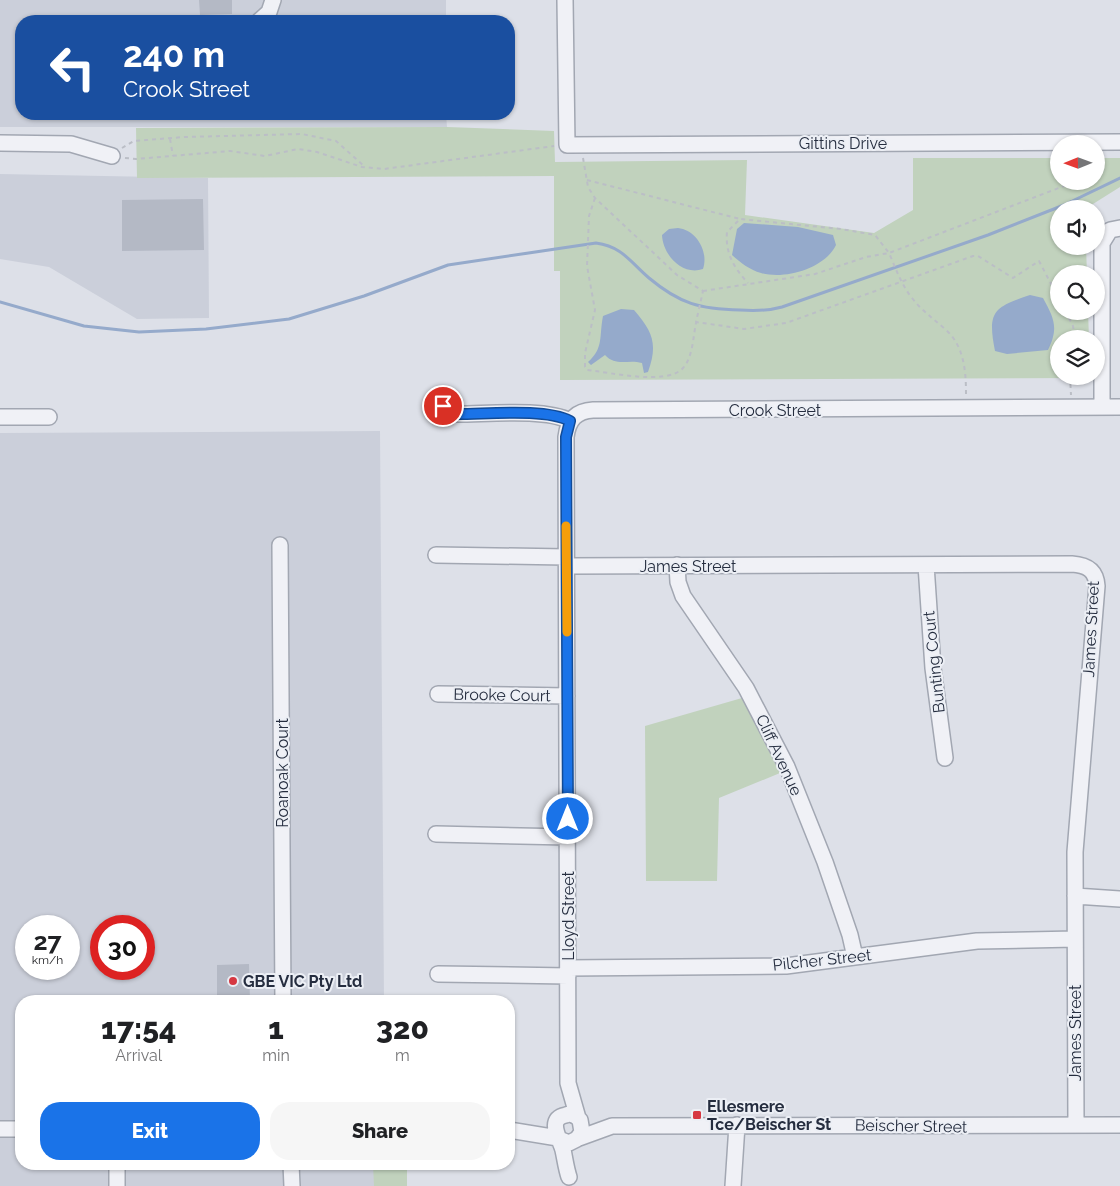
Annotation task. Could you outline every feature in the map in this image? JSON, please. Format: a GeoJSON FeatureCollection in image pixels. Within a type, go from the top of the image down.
{"type":"FeatureCollection","features":[{"type":"Feature","properties":{"kind":"street"},"geometry":{"type":"LineString","coordinates":[[265,15],[273,0]]}},
{"type":"Feature","properties":{"kind":"street"},"geometry":{"type":"LineString","coordinates":[[565,0],[567,146]]}},
{"type":"Feature","properties":{"kind":"street","name":"Gittins Drive"},"geometry":{"type":"LineString","coordinates":[[567,146],[1120,142]]}},
{"type":"Feature","properties":{"kind":"street"},"geometry":{"type":"LineString","coordinates":[[0,143],[71,144],[112,156]]}},
{"type":"Feature","properties":{"kind":"street"},"geometry":{"type":"LineString","coordinates":[[1102,408],[1102,243],[1110,230],[1120,228]]}},
{"type":"Feature","properties":{"kind":"street"},"geometry":{"type":"LineString","coordinates":[[439,400],[447,410],[458,414],[543,414],[561,417],[570,421]]}},
{"type":"Feature","properties":{"kind":"street","name":"Crook Street"},"geometry":{"type":"LineString","coordinates":[[570,421],[576,414],[593,410],[1120,407]]}},
{"type":"Feature","properties":{"kind":"street"},"geometry":{"type":"LineString","coordinates":[[0,417],[49,417]]}},
{"type":"Feature","properties":{"kind":"street","name":"Lloyd Street"},"geometry":{"type":"LineString","coordinates":[[570,421],[566,437],[568,1082],[578,1118]]}},
{"type":"Feature","properties":{"kind":"street","name":"Roanoak Court"},"geometry":{"type":"LineString","coordinates":[[280,546],[283,995]]}},
{"type":"Feature","properties":{"kind":"street","name":"James Street"},"geometry":{"type":"LineString","coordinates":[[436,556],[677,565],[1077,564],[1089,568],[1094,574],[1096,593],[1076,830],[1076,1125]]}},
{"type":"Feature","properties":{"kind":"street","name":"Cliff Avenue"},"geometry":{"type":"LineString","coordinates":[[677,565],[678,582],[683,596],[746,688],[787,767],[825,862],[850,935],[855,957]]}},
{"type":"Feature","properties":{"kind":"street","name":"Bunting Court"},"geometry":{"type":"LineString","coordinates":[[926,565],[932,668],[945,758]]}},
{"type":"Feature","properties":{"kind":"street","name":"Brooke Court"},"geometry":{"type":"LineString","coordinates":[[438,694],[567,696]]}},
{"type":"Feature","properties":{"kind":"street"},"geometry":{"type":"LineString","coordinates":[[436,834],[568,837]]}},
{"type":"Feature","properties":{"kind":"street"},"geometry":{"type":"LineString","coordinates":[[1075,896],[1120,898]]}},
{"type":"Feature","properties":{"kind":"street","name":"Pilcher Street"},"geometry":{"type":"LineString","coordinates":[[438,974],[786,966],[992,939],[1075,939]]}},
{"type":"Feature","properties":{"kind":"street","name":"Lloyd Street"},"geometry":{"type":"LineString","coordinates":[[557,1119],[568,1082]]}},
{"type":"Feature","properties":{"kind":"street"},"geometry":{"type":"LineString","coordinates":[[515,1130],[557,1119],[568,1114],[578,1118],[583,1128],[578,1139],[569,1181]]}},
{"type":"Feature","properties":{"kind":"street","name":"Beischer Street"},"geometry":{"type":"LineString","coordinates":[[578,1118],[601,1121],[612,1126]]}},
{"type":"Feature","properties":{"kind":"street"},"geometry":{"type":"LineString","coordinates":[[557,1119],[555,1129],[569,1181]]}},
{"type":"Feature","properties":{"kind":"street"},"geometry":{"type":"LineString","coordinates":[[733,1186],[737,1125]]}},
{"type":"Feature","properties":{"kind":"street","name":"Beischer Street"},"geometry":{"type":"LineString","coordinates":[[578,1139],[612,1126],[1120,1125]]}},
{"type":"Feature","properties":{"kind":"street"},"geometry":{"type":"LineString","coordinates":[[0,1129],[15,1129]]}},
{"type":"Feature","properties":{"kind":"street"},"geometry":{"type":"LineString","coordinates":[[515,1130],[558,1138],[569,1143],[578,1139]]}},
{"type":"Feature","properties":{"kind":"street"},"geometry":{"type":"LineString","coordinates":[[116,1170],[117,1186]]}},
{"type":"Feature","properties":{"kind":"street"},"geometry":{"type":"LineString","coordinates":[[291,1170],[292,1186]]}},
{"type":"Feature","properties":{"kind":"path"},"geometry":{"type":"LineString","coordinates":[[112,156],[130,142],[236,134],[312,136],[330,139],[342,145],[365,167]]}},
{"type":"Feature","properties":{"kind":"path"},"geometry":{"type":"LineString","coordinates":[[170,139],[173,156]]}},
{"type":"Feature","properties":{"kind":"path"},"geometry":{"type":"LineString","coordinates":[[583,145],[586,180],[595,198],[677,276],[703,291],[815,274],[866,257],[889,253],[1053,190]]}},
{"type":"Feature","properties":{"kind":"path"},"geometry":{"type":"LineString","coordinates":[[112,156],[136,160],[230,151],[264,156],[298,149],[317,152],[365,167],[384,169],[567,146]]}},
{"type":"Feature","properties":{"kind":"path"},"geometry":{"type":"LineString","coordinates":[[586,180],[740,219],[841,229],[875,235],[889,253],[901,281],[921,309],[946,330],[961,353],[965,367],[966,409]]}},
{"type":"Feature","properties":{"kind":"path"},"geometry":{"type":"LineString","coordinates":[[595,198],[589,216],[588,266],[595,317],[585,353],[585,367],[587,370],[646,377],[674,374],[687,362],[703,291]]}},
{"type":"Feature","properties":{"kind":"path"},"geometry":{"type":"LineString","coordinates":[[740,219],[727,232],[725,247],[738,271],[748,283]]}},
{"type":"Feature","properties":{"kind":"path"},"geometry":{"type":"LineString","coordinates":[[696,322],[744,329],[772,326],[973,256],[978,256],[1013,278],[1039,261],[1050,282]]}},
{"type":"Feature","properties":{"kind":"path"},"geometry":{"type":"LineString","coordinates":[[1070,385],[1070,408]]}},
{"type":"Feature","properties":{"kind":"shaded area"},"geometry":{"type":"Polygon","coordinates":[[[0,0],[446,0],[446,15],[15,15],[15,120],[446,120],[447,127],[0,127],[0,0]]]}},
{"type":"Feature","properties":{"kind":"shaded area"},"geometry":{"type":"Polygon","coordinates":[[[0,174],[208,178],[209,318],[137,319],[49,267],[0,259],[0,174]]]}},
{"type":"Feature","properties":{"kind":"shaded area"},"geometry":{"type":"Polygon","coordinates":[[[380,431],[384,995],[15,995],[15,1170],[407,1170],[407,1186],[0,1186],[0,433],[380,431]]]}},
{"type":"Feature","properties":{"kind":"green space"},"geometry":{"type":"Polygon","coordinates":[[[447,127],[554,131],[555,162],[747,160],[745,215],[874,233],[913,210],[913,158],[1050,158],[1050,190],[1105,190],[1105,158],[1120,158],[1120,187],[1099,200],[1050,200],[1050,255],[1086,255],[1087,265],[1050,265],[1050,320],[1088,320],[1089,330],[1050,330],[1050,378],[560,380],[560,271],[554,271],[554,176],[137,178],[136,128],[447,127]]]}},
{"type":"Feature","properties":{"kind":"green space"},"geometry":{"type":"Polygon","coordinates":[[[742,698],[780,773],[719,798],[717,881],[646,881],[645,726],[742,698]]]}},
{"type":"Feature","properties":{"kind":"green space"},"geometry":{"type":"Polygon","coordinates":[[[373,1170],[407,1170],[407,1186],[374,1186],[373,1170]]]}},
{"type":"Feature","properties":{"kind":"water"},"geometry":{"type":"Polygon","coordinates":[[[744,223],[798,227],[833,235],[836,245],[823,260],[804,270],[782,275],[761,273],[746,266],[732,255],[737,229],[744,223]]]}},
{"type":"Feature","properties":{"kind":"water"},"geometry":{"type":"Polygon","coordinates":[[[678,228],[690,233],[699,243],[704,255],[703,269],[695,270],[681,267],[666,250],[662,235],[669,229],[678,228]]]}},
{"type":"Feature","properties":{"kind":"water"},"geometry":{"type":"Polygon","coordinates":[[[1030,295],[1043,298],[1050,311],[1050,320],[1053,320],[1054,323],[1054,330],[1050,330],[1048,350],[1007,354],[995,351],[993,319],[996,312],[1008,303],[1030,295]]]}},
{"type":"Feature","properties":{"kind":"water"},"geometry":{"type":"Polygon","coordinates":[[[621,309],[634,310],[646,325],[652,339],[653,354],[648,372],[644,373],[642,363],[613,361],[605,355],[591,365],[588,362],[599,347],[603,316],[621,309]]]}},
{"type":"Feature","properties":{"kind":"building"},"geometry":{"type":"Polygon","coordinates":[[[199,0],[232,0],[232,14],[200,15],[199,0]]]}},
{"type":"Feature","properties":{"kind":"building"},"geometry":{"type":"Polygon","coordinates":[[[203,199],[204,250],[122,251],[122,200],[203,199]]]}},
{"type":"Feature","properties":{"kind":"building","name":"GBE VIC Pty Ltd"},"geometry":{"type":"Polygon","coordinates":[[[249,964],[250,995],[217,995],[217,965],[249,964]]]}},
{"type":"Feature","properties":{"kind":"waterway"},"geometry":{"type":"LineString","coordinates":[[0,302],[84,326],[139,332],[206,329],[289,319],[364,296],[448,265],[596,243],[619,251],[660,287],[691,303],[713,308],[751,311],[767,310],[782,307],[988,235],[1064,205],[1120,178]]}},
{"type":"Feature","properties":{"kind":"slow traffic"},"geometry":{"type":"LineString","coordinates":[[566,526],[567,632]]}},
{"type":"Feature","properties":{"kind":"place","name":"GBE VIC Pty Ltd"},"geometry":{"type":"Point","coordinates":[233,981]}},
{"type":"Feature","properties":{"kind":"place","name":"Ellesmere Tce/Beischer St"},"geometry":{"type":"Point","coordinates":[697,1115]}},
{"type":"Feature","properties":{"kind":"route"},"geometry":{"type":"LineString","coordinates":[[443,406],[447,410],[458,414],[550,414],[570,421],[566,437],[568,819]]}}]}
